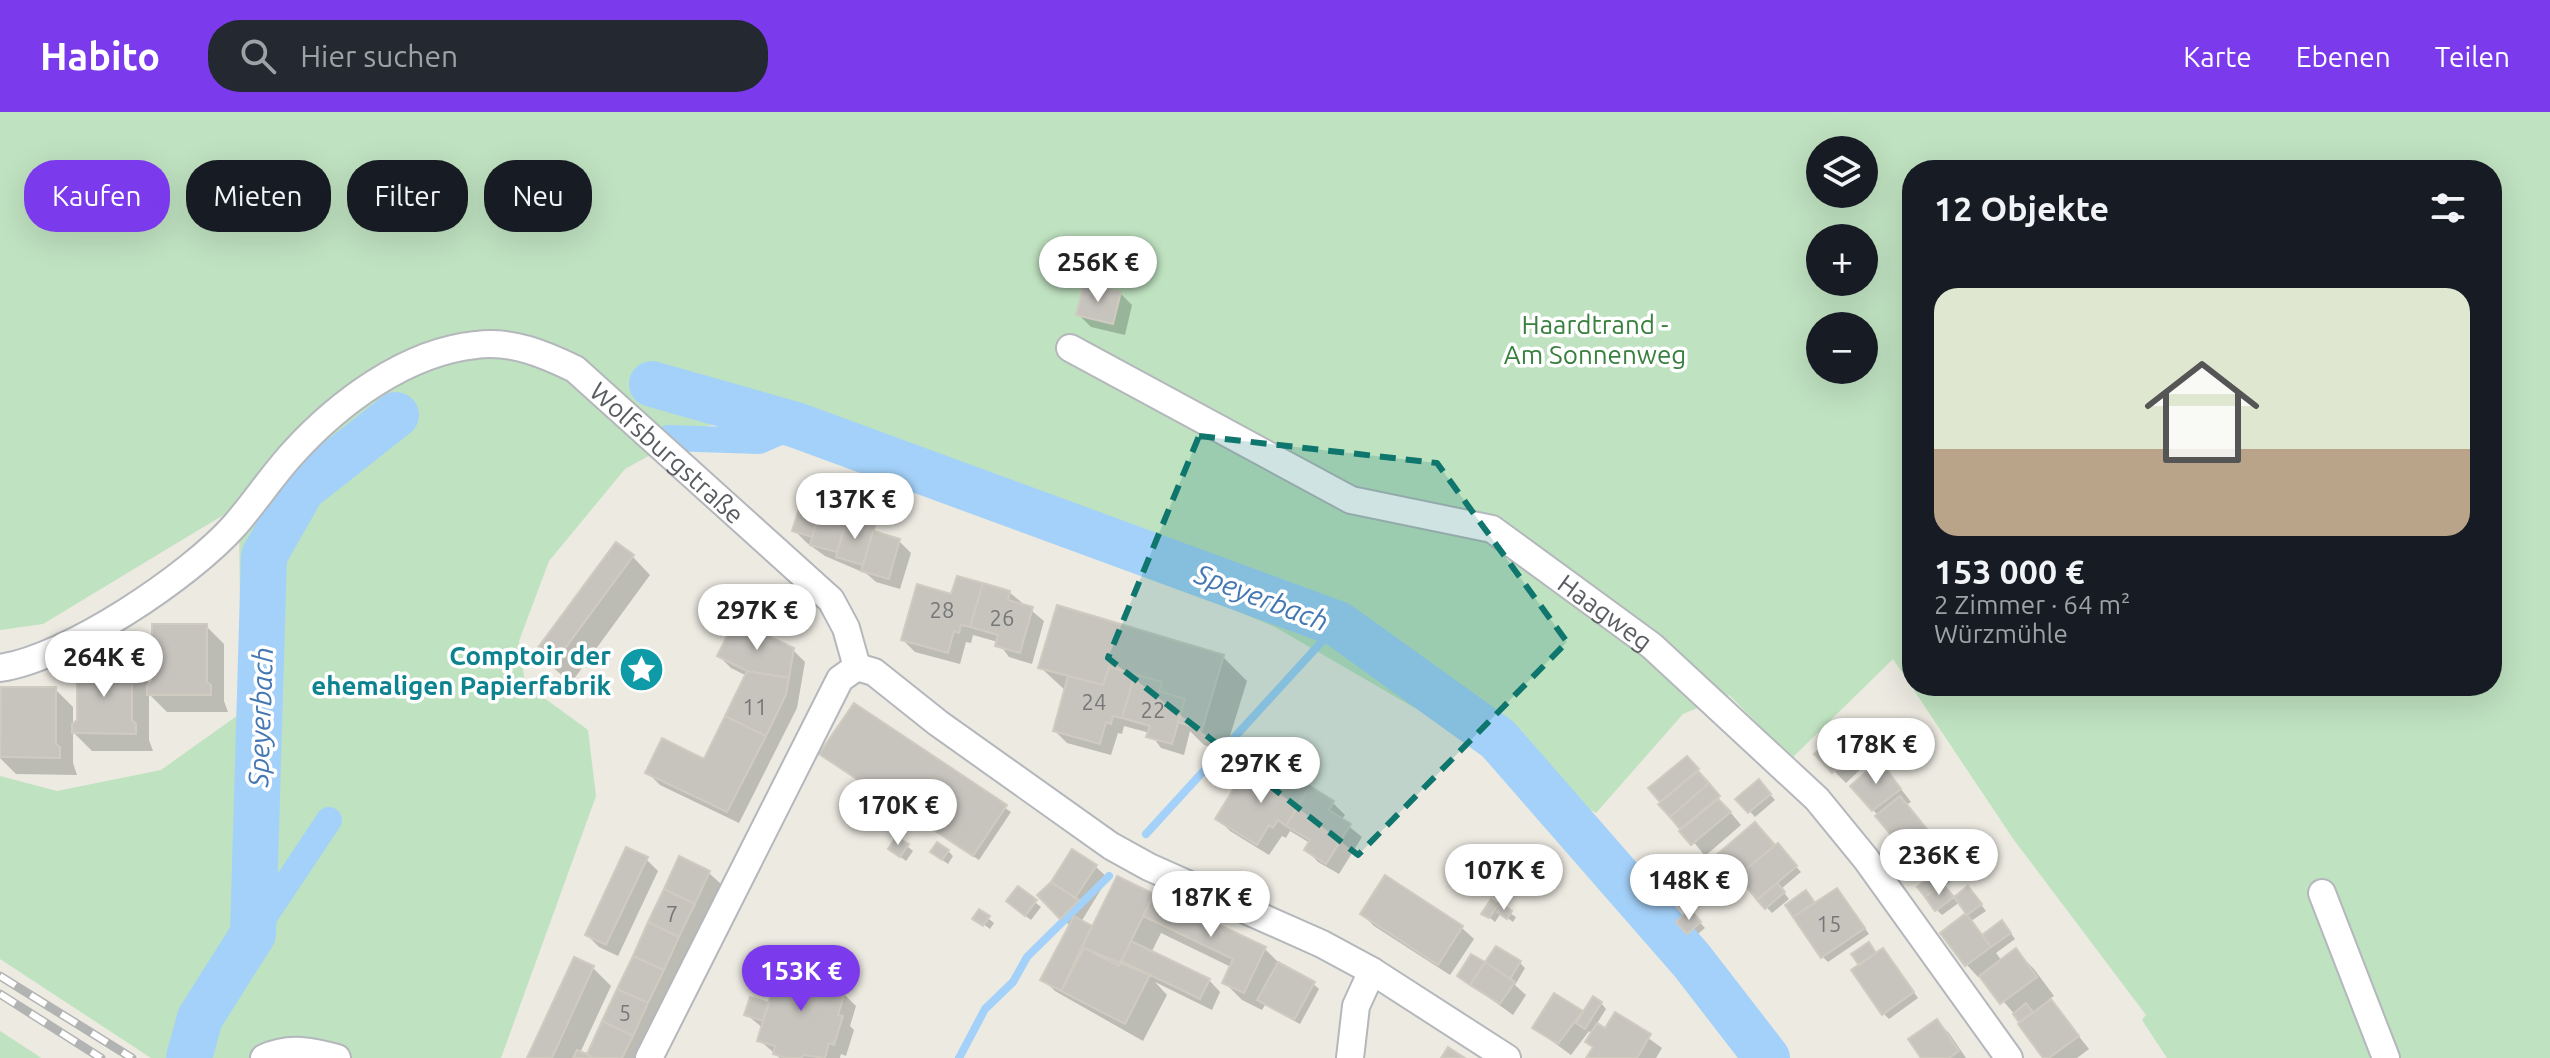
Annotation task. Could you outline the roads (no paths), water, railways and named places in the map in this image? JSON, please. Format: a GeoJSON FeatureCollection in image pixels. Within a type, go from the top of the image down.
{"type":"FeatureCollection","features":[{"type":"Feature","properties":{"kind":"street","name":"Wolfsburgstraße"},"geometry":{"type":"LineString","coordinates":[[0,668],[19,665],[79,638],[185,568],[234,526],[293,453],[334,414],[412,362],[478,344],[529,349],[575,369],[831,600],[846,628],[857,667]]}},
{"type":"Feature","properties":{"kind":"street","name":"Haagweg"},"geometry":{"type":"LineString","coordinates":[[1070,348],[1351,500],[1492,529],[1652,646],[1817,799],[1866,859],[2009,1058]]}},
{"type":"Feature","properties":{"kind":"street"},"geometry":{"type":"LineString","coordinates":[[649,1058],[840,679],[857,667],[874,672],[938,723],[1111,846],[1149,867],[1254,911],[1372,971],[1507,1058]]}},
{"type":"Feature","properties":{"kind":"street"},"geometry":{"type":"LineString","coordinates":[[2322,893],[2386,1058]]}},
{"type":"Feature","properties":{"kind":"street"},"geometry":{"type":"LineString","coordinates":[[1350,1058],[1356,1006],[1372,971]]}},
{"type":"Feature","properties":{"kind":"street"},"geometry":{"type":"LineString","coordinates":[[264,1058],[277,1051],[308,1050],[337,1058]]}},
{"type":"Feature","properties":{"kind":"waterway","name":"Speyerbach"},"geometry":{"type":"LineString","coordinates":[[652,384],[796,425],[1338,624],[1498,739],[1692,961],[1767,1058]]}},
{"type":"Feature","properties":{"kind":"waterway","name":"Speyerbach"},"geometry":{"type":"LineString","coordinates":[[189,1058],[200,1018],[253,934],[264,556],[302,489],[396,415]]}},
{"type":"Feature","properties":{"kind":"waterway"},"geometry":{"type":"LineString","coordinates":[[668,438],[759,441],[796,425]]}},
{"type":"Feature","properties":{"kind":"waterway"},"geometry":{"type":"LineString","coordinates":[[1146,834],[1338,624]]}},
{"type":"Feature","properties":{"kind":"waterway"},"geometry":{"type":"LineString","coordinates":[[253,934],[329,820]]}},
{"type":"Feature","properties":{"kind":"waterway"},"geometry":{"type":"LineString","coordinates":[[959,1058],[985,1009],[1013,982],[1027,957],[1109,876]]}},
{"type":"Feature","properties":{"kind":"railway"},"geometry":{"type":"LineString","coordinates":[[0,976],[132,1058]]}},
{"type":"Feature","properties":{"kind":"railway"},"geometry":{"type":"LineString","coordinates":[[0,994],[101,1058]]}},
{"type":"Feature","properties":{"kind":"place","name":"Comptoir der ehemaligen Papierfabrik"},"geometry":{"type":"Point","coordinates":[642,670]}},
{"type":"Feature","properties":{"kind":"park label","name":"Haardtrand - Am Sonnenweg"},"geometry":{"type":"Point","coordinates":[1595,339]}}]}
